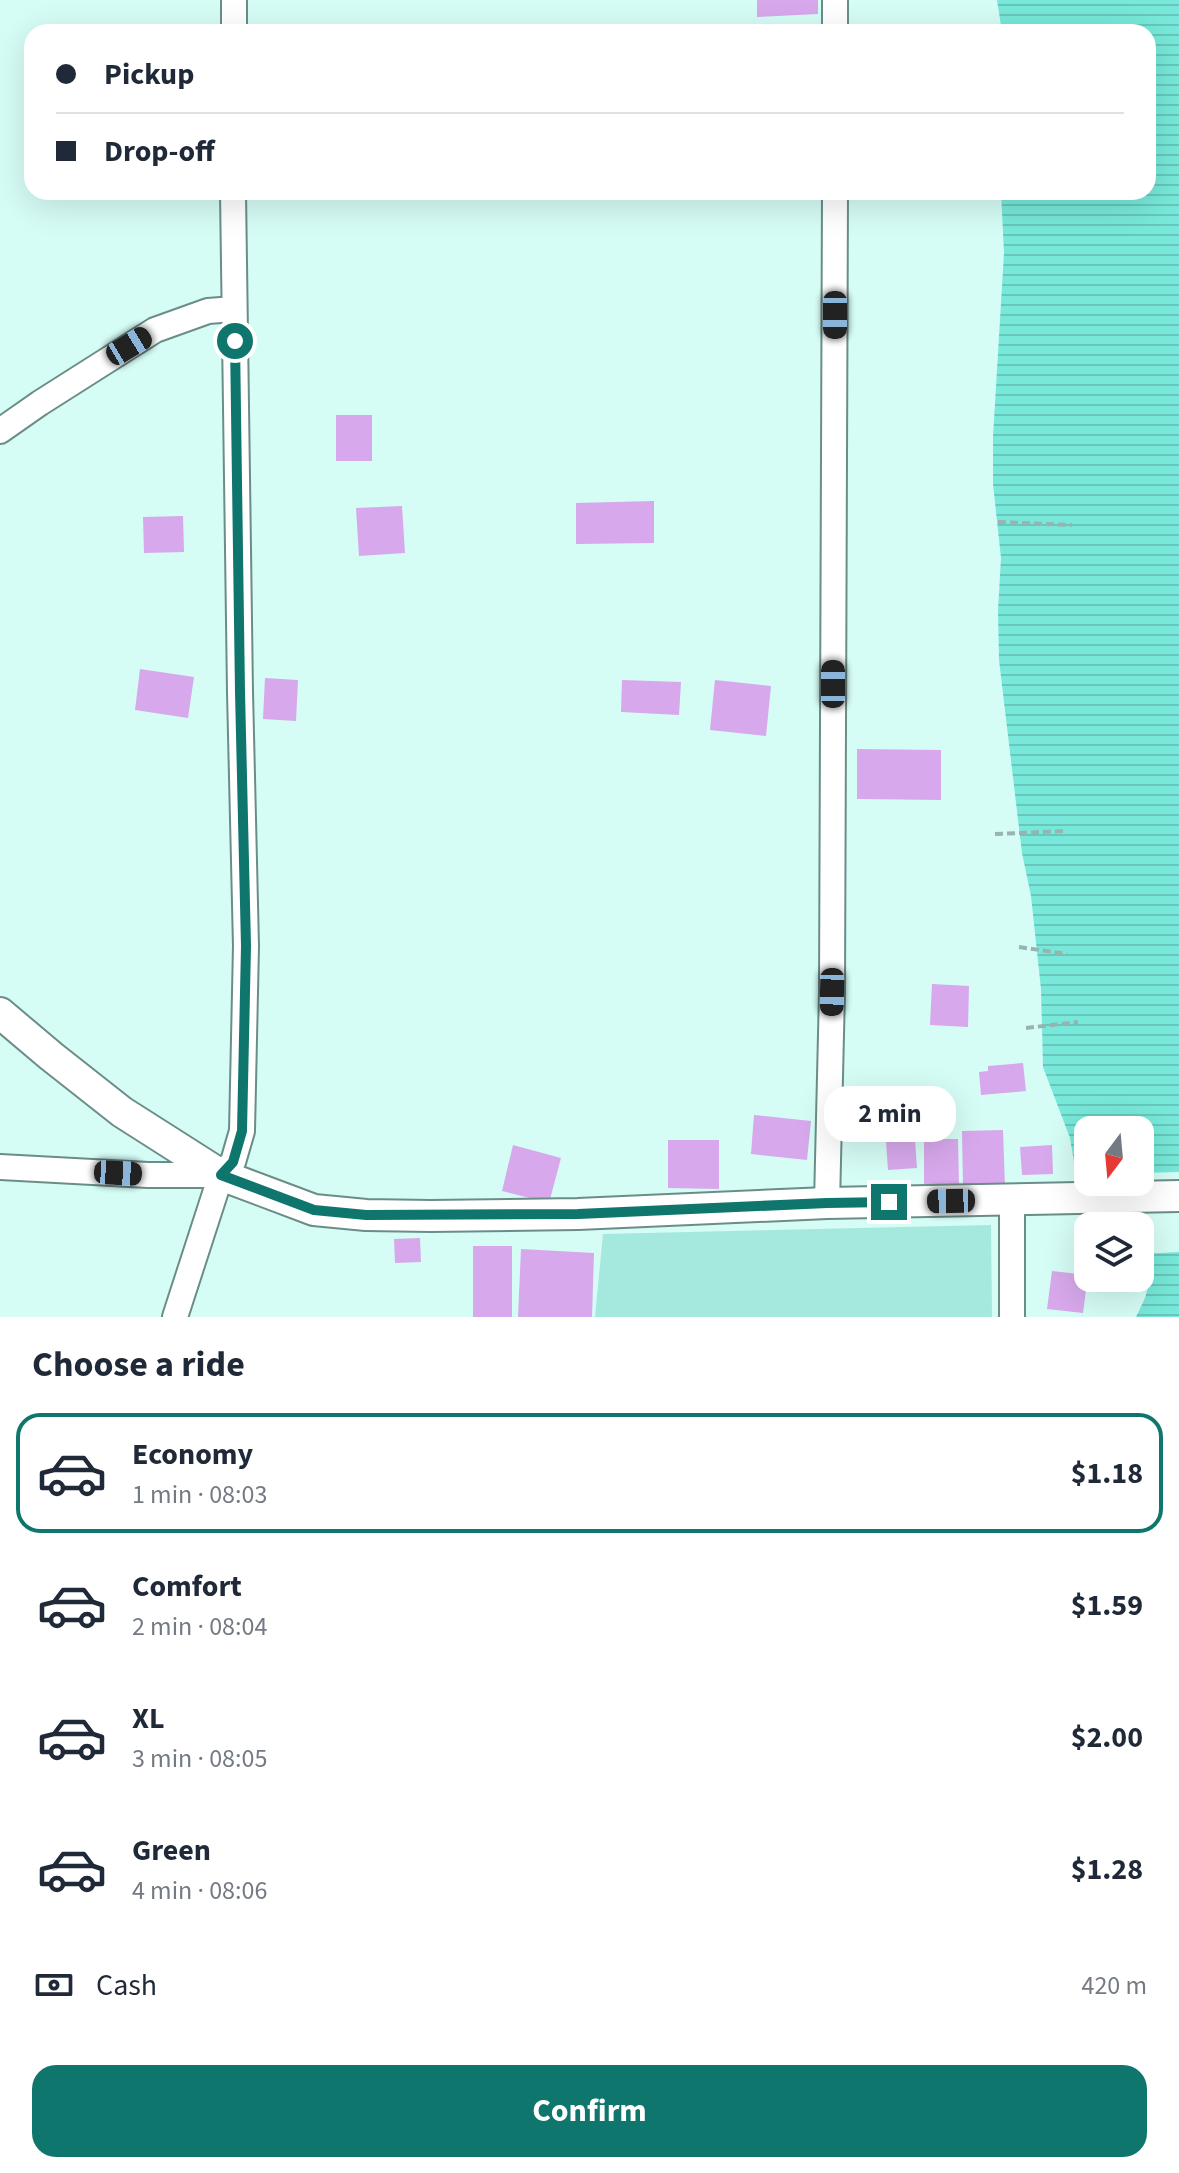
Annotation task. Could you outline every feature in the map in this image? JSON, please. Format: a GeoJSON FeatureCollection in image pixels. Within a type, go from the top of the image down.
{"type":"FeatureCollection","features":[{"type":"Feature","properties":{"kind":"main road"},"geometry":{"type":"LineString","coordinates":[[0,1013],[122,1112],[221,1175],[314,1210],[366,1215],[578,1214],[827,1203],[1179,1196]]}},
{"type":"Feature","properties":{"kind":"street"},"geometry":{"type":"LineString","coordinates":[[234,0],[234,24]]}},
{"type":"Feature","properties":{"kind":"street"},"geometry":{"type":"LineString","coordinates":[[835,0],[835,24]]}},
{"type":"Feature","properties":{"kind":"street"},"geometry":{"type":"LineString","coordinates":[[175,1317],[221,1175],[233,1162],[242,1131],[246,946],[233,200]]}},
{"type":"Feature","properties":{"kind":"street"},"geometry":{"type":"LineString","coordinates":[[827,1203],[832,977],[835,200]]}},
{"type":"Feature","properties":{"kind":"street"},"geometry":{"type":"LineString","coordinates":[[0,431],[155,330],[208,311],[234,309]]}},
{"type":"Feature","properties":{"kind":"street"},"geometry":{"type":"LineString","coordinates":[[0,1167],[148,1175],[221,1175]]}},
{"type":"Feature","properties":{"kind":"street"},"geometry":{"type":"LineString","coordinates":[[1012,1200],[1012,1317]]}},
{"type":"Feature","properties":{"kind":"path"},"geometry":{"type":"LineString","coordinates":[[998,522],[1072,525]]}},
{"type":"Feature","properties":{"kind":"path"},"geometry":{"type":"LineString","coordinates":[[995,834],[1064,831]]}},
{"type":"Feature","properties":{"kind":"path"},"geometry":{"type":"LineString","coordinates":[[1019,947],[1067,954]]}},
{"type":"Feature","properties":{"kind":"path"},"geometry":{"type":"LineString","coordinates":[[1026,1028],[1078,1022]]}},
{"type":"Feature","properties":{"kind":"shaded area"},"geometry":{"type":"Polygon","coordinates":[[[997,0],[1179,0],[1179,1317],[1136,1317],[1147,1292],[1154,1292],[1154,1212],[1126,1212],[1126,1196],[1154,1196],[1154,1116],[1074,1116],[1074,1162],[1070,1138],[1043,1067],[1041,989],[1031,896],[1022,853],[999,660],[1001,558],[993,484],[1004,253],[1001,200],[1156,200],[1156,24],[1001,24],[997,0]]]}},
{"type":"Feature","properties":{"kind":"shaded area"},"geometry":{"type":"Polygon","coordinates":[[[991,1225],[992,1317],[595,1317],[603,1234],[991,1225]]]}},
{"type":"Feature","properties":{"kind":"pier"},"geometry":{"type":"Polygon","coordinates":[[[1179,1172],[1179,1252],[1154,1253],[1154,1212],[1126,1212],[1126,1196],[1154,1196],[1154,1173],[1179,1172]]]}},
{"type":"Feature","properties":{"kind":"building"},"geometry":{"type":"Polygon","coordinates":[[[757,0],[818,0],[818,14],[757,17],[757,0]]]}},
{"type":"Feature","properties":{"kind":"building"},"geometry":{"type":"Polygon","coordinates":[[[336,415],[372,415],[372,461],[336,461],[336,415]]]}},
{"type":"Feature","properties":{"kind":"building"},"geometry":{"type":"Polygon","coordinates":[[[654,501],[654,543],[576,544],[576,503],[654,501]]]}},
{"type":"Feature","properties":{"kind":"building"},"geometry":{"type":"Polygon","coordinates":[[[402,506],[405,553],[359,556],[356,508],[402,506]]]}},
{"type":"Feature","properties":{"kind":"building"},"geometry":{"type":"Polygon","coordinates":[[[183,516],[184,552],[144,553],[143,517],[183,516]]]}},
{"type":"Feature","properties":{"kind":"building"},"geometry":{"type":"Polygon","coordinates":[[[140,669],[194,677],[188,718],[135,710],[140,669]]]}},
{"type":"Feature","properties":{"kind":"building"},"geometry":{"type":"Polygon","coordinates":[[[265,678],[298,680],[296,721],[263,719],[265,678]]]}},
{"type":"Feature","properties":{"kind":"building"},"geometry":{"type":"Polygon","coordinates":[[[622,680],[681,682],[679,715],[621,712],[622,680]]]}},
{"type":"Feature","properties":{"kind":"building"},"geometry":{"type":"Polygon","coordinates":[[[715,680],[771,686],[766,736],[710,730],[715,680]]]}},
{"type":"Feature","properties":{"kind":"building"},"geometry":{"type":"Polygon","coordinates":[[[857,749],[941,750],[941,800],[857,799],[857,749]]]}},
{"type":"Feature","properties":{"kind":"building"},"geometry":{"type":"Polygon","coordinates":[[[932,984],[969,986],[968,1027],[930,1025],[932,984]]]}},
{"type":"Feature","properties":{"kind":"building"},"geometry":{"type":"Polygon","coordinates":[[[1023,1063],[1026,1091],[981,1095],[979,1072],[988,1071],[988,1066],[1023,1063]]]}},
{"type":"Feature","properties":{"kind":"building"},"geometry":{"type":"Polygon","coordinates":[[[754,1115],[811,1121],[807,1160],[751,1154],[754,1115]]]}},
{"type":"Feature","properties":{"kind":"building"},"geometry":{"type":"Polygon","coordinates":[[[1003,1130],[1005,1187],[963,1188],[962,1131],[1003,1130]]]}},
{"type":"Feature","properties":{"kind":"building"},"geometry":{"type":"Polygon","coordinates":[[[924,1139],[958,1139],[959,1185],[924,1185],[924,1139]]]}},
{"type":"Feature","properties":{"kind":"building"},"geometry":{"type":"Polygon","coordinates":[[[668,1140],[719,1140],[719,1189],[668,1188],[668,1140]]]}},
{"type":"Feature","properties":{"kind":"building"},"geometry":{"type":"Polygon","coordinates":[[[915,1140],[917,1168],[888,1170],[886,1142],[915,1140]]]}},
{"type":"Feature","properties":{"kind":"building"},"geometry":{"type":"Polygon","coordinates":[[[513,1145],[561,1158],[549,1203],[502,1191],[513,1145]]]}},
{"type":"Feature","properties":{"kind":"building"},"geometry":{"type":"Polygon","coordinates":[[[1052,1145],[1053,1174],[1022,1175],[1020,1147],[1052,1145]]]}},
{"type":"Feature","properties":{"kind":"building"},"geometry":{"type":"Polygon","coordinates":[[[420,1238],[421,1262],[395,1263],[394,1239],[420,1238]]]}},
{"type":"Feature","properties":{"kind":"building"},"geometry":{"type":"Polygon","coordinates":[[[473,1246],[512,1246],[512,1317],[473,1317],[473,1246]]]}},
{"type":"Feature","properties":{"kind":"building"},"geometry":{"type":"Polygon","coordinates":[[[521,1249],[594,1253],[592,1317],[518,1317],[521,1249]]]}},
{"type":"Feature","properties":{"kind":"building"},"geometry":{"type":"Polygon","coordinates":[[[1052,1271],[1074,1273],[1074,1292],[1086,1292],[1083,1313],[1047,1309],[1052,1271]]]}},
{"type":"Feature","properties":{"kind":"route"},"geometry":{"type":"LineString","coordinates":[[235,341],[246,946],[242,1131],[233,1162],[221,1175],[314,1210],[366,1215],[578,1214],[889,1202]]}}]}
